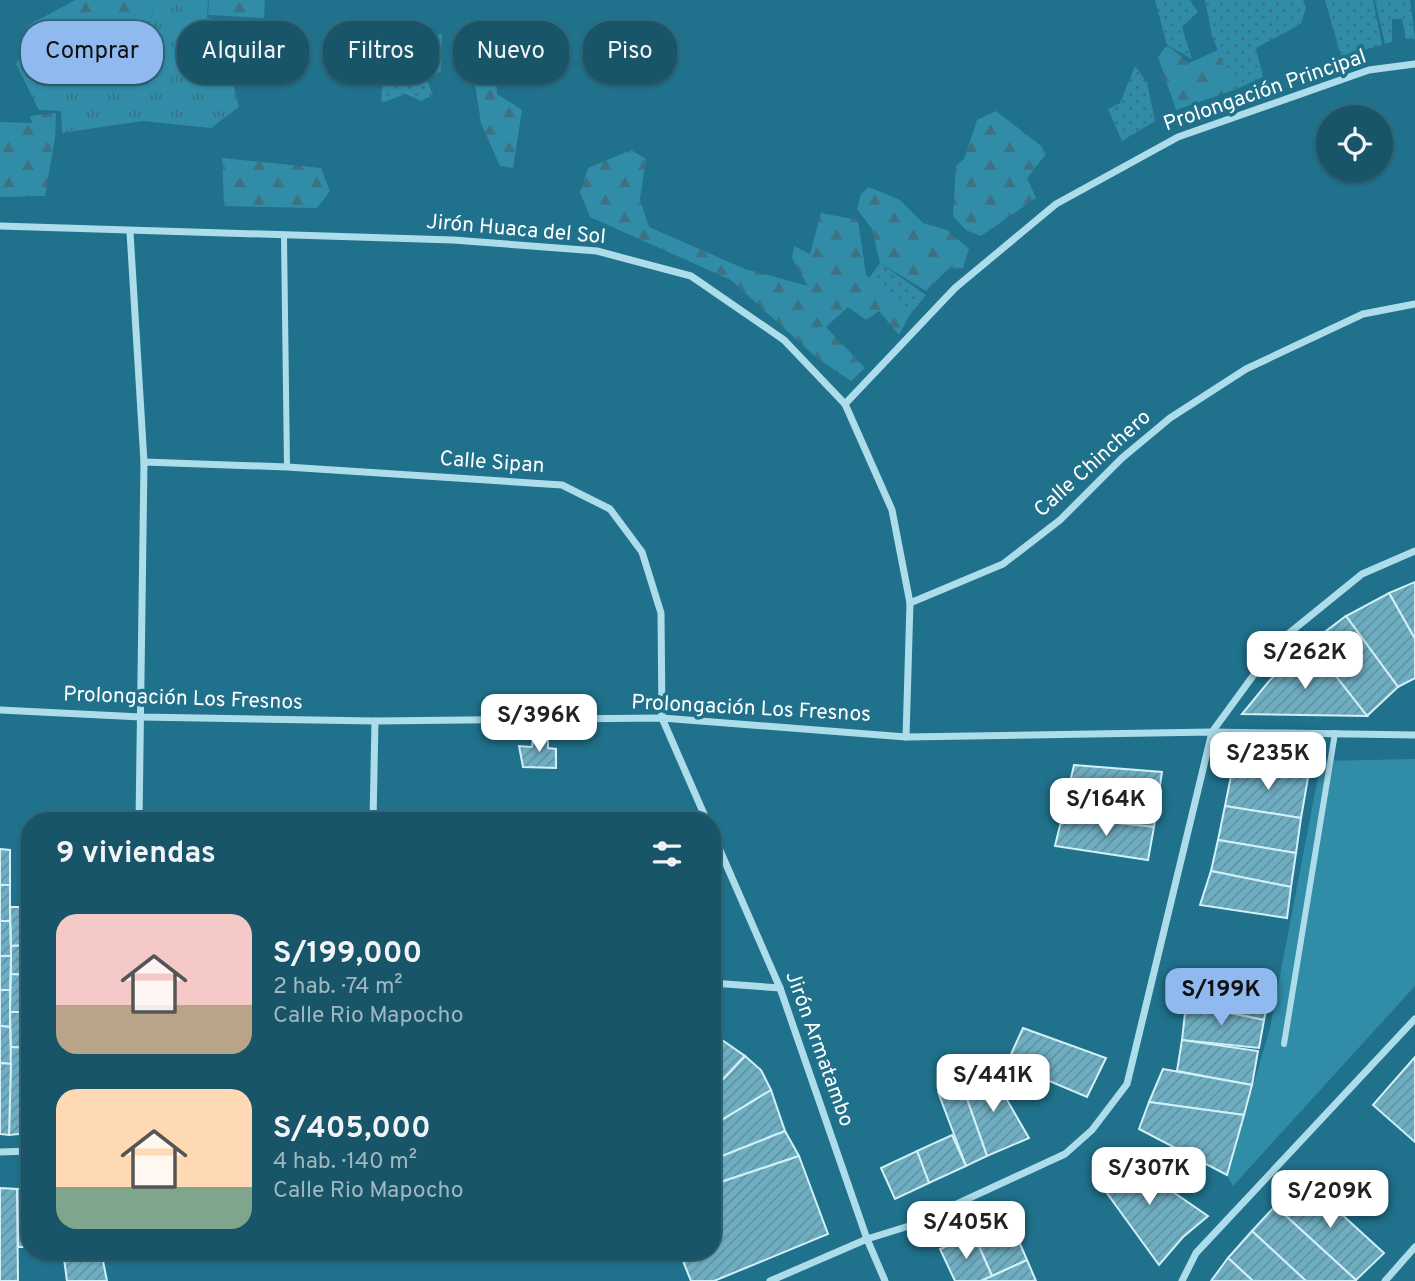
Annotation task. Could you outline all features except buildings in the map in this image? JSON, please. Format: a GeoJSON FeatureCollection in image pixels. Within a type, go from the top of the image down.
{"type":"FeatureCollection","features":[{"type":"Feature","properties":{"kind":"street","name":"Prolongación Principal"},"geometry":{"type":"LineString","coordinates":[[845,404],[955,288],[1056,204],[1178,137],[1369,70],[1415,64]]}},
{"type":"Feature","properties":{"kind":"street","name":"Jirón Huaca del Sol"},"geometry":{"type":"LineString","coordinates":[[0,226],[453,240],[597,251],[691,276],[784,340],[845,404],[892,510],[910,603],[906,737]]}},
{"type":"Feature","properties":{"kind":"street"},"geometry":{"type":"LineString","coordinates":[[130,232],[144,462],[139,812]]}},
{"type":"Feature","properties":{"kind":"street"},"geometry":{"type":"LineString","coordinates":[[285,236],[287,467]]}},
{"type":"Feature","properties":{"kind":"street","name":"Calle Chinchero"},"geometry":{"type":"LineString","coordinates":[[910,603],[1003,564],[1060,520],[1122,458],[1170,418],[1246,369],[1363,314],[1415,304]]}},
{"type":"Feature","properties":{"kind":"street","name":"Calle Sipan"},"geometry":{"type":"LineString","coordinates":[[144,462],[287,467],[562,485],[610,509],[642,552],[662,613],[663,718]]}},
{"type":"Feature","properties":{"kind":"street"},"geometry":{"type":"LineString","coordinates":[[770,1281],[867,1239],[909,1226],[1065,1154],[1092,1130],[1127,1084],[1212,732],[1277,643],[1362,574],[1415,551]]}},
{"type":"Feature","properties":{"kind":"street","name":"Prolongación Los Fresnos"},"geometry":{"type":"LineString","coordinates":[[0,710],[141,717],[374,721],[663,718],[906,737],[1212,732],[1415,735]]}},
{"type":"Feature","properties":{"kind":"street"},"geometry":{"type":"LineString","coordinates":[[663,718],[703,812]]}},
{"type":"Feature","properties":{"kind":"street"},"geometry":{"type":"LineString","coordinates":[[373,812],[374,721]]}},
{"type":"Feature","properties":{"kind":"street"},"geometry":{"type":"LineString","coordinates":[[1284,1044],[1335,733]]}},
{"type":"Feature","properties":{"kind":"street","name":"Jirón Armatambo"},"geometry":{"type":"LineString","coordinates":[[721,853],[780,988],[867,1239],[885,1281]]}},
{"type":"Feature","properties":{"kind":"street"},"geometry":{"type":"LineString","coordinates":[[721,984],[780,988]]}},
{"type":"Feature","properties":{"kind":"street"},"geometry":{"type":"LineString","coordinates":[[1182,1281],[1196,1253],[1415,1019]]}},
{"type":"Feature","properties":{"kind":"street"},"geometry":{"type":"LineString","coordinates":[[0,1152],[21,1151]]}},
{"type":"Feature","properties":{"kind":"street"},"geometry":{"type":"LineString","coordinates":[[1385,1281],[1415,1247]]}},
{"type":"Feature","properties":{"kind":"green space"},"geometry":{"type":"Polygon","coordinates":[[[75,0],[154,0],[151,21],[36,21],[75,0]]]}},
{"type":"Feature","properties":{"kind":"green space"},"geometry":{"type":"Polygon","coordinates":[[[154,0],[208,0],[207,18],[226,21],[177,21],[177,84],[233,84],[239,107],[211,128],[142,121],[62,133],[61,111],[39,110],[26,84],[163,84],[163,21],[151,21],[154,0]]]}},
{"type":"Feature","properties":{"kind":"green space"},"geometry":{"type":"Polygon","coordinates":[[[209,0],[265,0],[264,18],[208,15],[209,0]]]}},
{"type":"Feature","properties":{"kind":"green space"},"geometry":{"type":"Polygon","coordinates":[[[1155,0],[1190,0],[1198,12],[1182,27],[1192,59],[1167,45],[1155,0]]]}},
{"type":"Feature","properties":{"kind":"green space"},"geometry":{"type":"Polygon","coordinates":[[[1205,0],[1303,0],[1306,8],[1301,24],[1256,48],[1263,77],[1234,90],[1212,36],[1205,0]]]}},
{"type":"Feature","properties":{"kind":"green space"},"geometry":{"type":"Polygon","coordinates":[[[1325,0],[1373,0],[1382,45],[1341,56],[1325,0]]]}},
{"type":"Feature","properties":{"kind":"green space"},"geometry":{"type":"Polygon","coordinates":[[[1375,0],[1410,0],[1415,39],[1406,39],[1402,19],[1392,19],[1392,42],[1385,44],[1375,0]]]}},
{"type":"Feature","properties":{"kind":"green space"},"geometry":{"type":"Polygon","coordinates":[[[442,34],[439,72],[439,35],[442,34]]]}},
{"type":"Feature","properties":{"kind":"green space"},"geometry":{"type":"Polygon","coordinates":[[[1167,45],[1189,63],[1218,50],[1234,90],[1176,110],[1158,57],[1167,45]]]}},
{"type":"Feature","properties":{"kind":"green space"},"geometry":{"type":"Polygon","coordinates":[[[21,56],[21,74],[16,64],[21,56]]]}},
{"type":"Feature","properties":{"kind":"green space"},"geometry":{"type":"Polygon","coordinates":[[[1135,66],[1147,82],[1155,121],[1122,141],[1108,109],[1120,103],[1135,66]]]}},
{"type":"Feature","properties":{"kind":"green space"},"geometry":{"type":"Polygon","coordinates":[[[383,84],[428,84],[433,95],[421,101],[406,94],[381,103],[383,84]]]}},
{"type":"Feature","properties":{"kind":"green space"},"geometry":{"type":"Polygon","coordinates":[[[475,84],[497,84],[497,94],[522,110],[513,168],[500,166],[481,123],[475,84]]]}},
{"type":"Feature","properties":{"kind":"green space"},"geometry":{"type":"Polygon","coordinates":[[[996,111],[1040,145],[1046,154],[1027,178],[1036,198],[981,236],[966,230],[953,216],[956,166],[964,159],[977,120],[996,111]]]}},
{"type":"Feature","properties":{"kind":"green space"},"geometry":{"type":"Polygon","coordinates":[[[56,113],[55,138],[45,196],[0,197],[0,122],[32,123],[30,116],[56,113]]]}},
{"type":"Feature","properties":{"kind":"green space"},"geometry":{"type":"Polygon","coordinates":[[[631,150],[646,159],[640,199],[649,227],[745,269],[808,286],[792,258],[794,246],[810,254],[821,213],[858,220],[866,275],[909,316],[899,335],[879,311],[866,320],[848,307],[826,327],[865,368],[851,381],[818,359],[731,280],[590,217],[580,192],[588,168],[631,150]]]}},
{"type":"Feature","properties":{"kind":"green space"},"geometry":{"type":"Polygon","coordinates":[[[222,158],[321,168],[330,191],[317,208],[224,206],[222,158]]]}},
{"type":"Feature","properties":{"kind":"green space"},"geometry":{"type":"Polygon","coordinates":[[[869,187],[900,200],[923,223],[947,230],[969,249],[963,268],[948,269],[926,291],[880,263],[872,229],[857,209],[861,194],[869,187]]]}},
{"type":"Feature","properties":{"kind":"green space"},"geometry":{"type":"Polygon","coordinates":[[[880,263],[926,295],[909,316],[869,278],[880,263]]]}},
{"type":"Feature","properties":{"kind":"green space"},"geometry":{"type":"Polygon","coordinates":[[[1415,759],[1415,986],[1233,1186],[1227,1175],[1270,1028],[1321,761],[1415,759]]]}}]}
